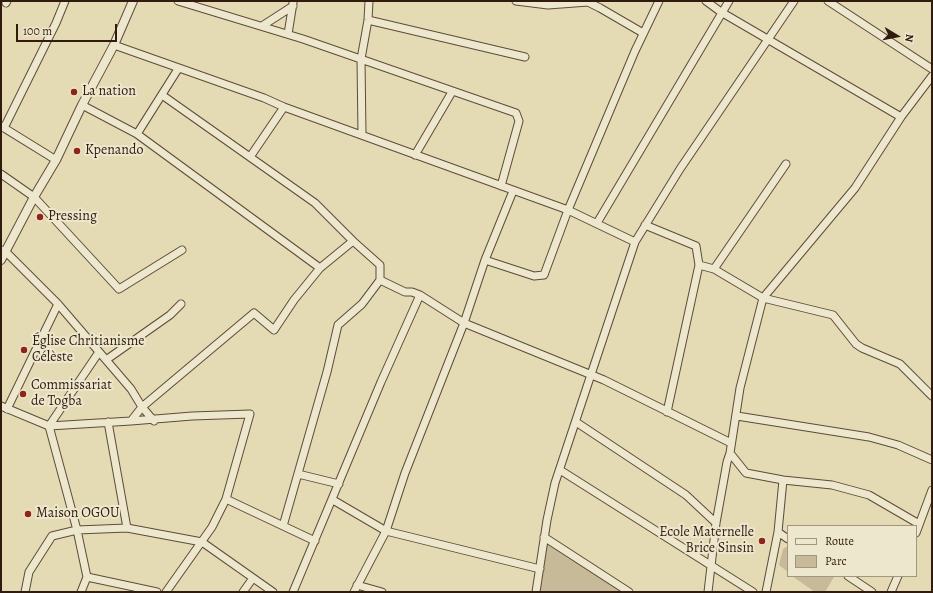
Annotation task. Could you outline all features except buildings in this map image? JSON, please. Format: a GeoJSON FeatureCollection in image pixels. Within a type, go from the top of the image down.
{"type":"FeatureCollection","features":[{"type":"Feature","properties":{"kind":"street"},"geometry":{"type":"LineString","coordinates":[[56,160],[2,127],[66,1]]}},
{"type":"Feature","properties":{"kind":"street"},"geometry":{"type":"LineString","coordinates":[[1,260],[3,251],[56,160],[82,105],[114,45],[133,1]]}},
{"type":"Feature","properties":{"kind":"street"},"geometry":{"type":"LineString","coordinates":[[178,1],[288,34],[509,111],[518,116],[519,121],[501,186]]}},
{"type":"Feature","properties":{"kind":"street"},"geometry":{"type":"LineString","coordinates":[[362,136],[361,59],[368,20],[369,1]]}},
{"type":"Feature","properties":{"kind":"street"},"geometry":{"type":"LineString","coordinates":[[516,1],[548,5],[588,2],[643,33]]}},
{"type":"Feature","properties":{"kind":"street"},"geometry":{"type":"LineString","coordinates":[[485,260],[534,276],[544,276],[568,210],[643,33],[659,1]]}},
{"type":"Feature","properties":{"kind":"street"},"geometry":{"type":"LineString","coordinates":[[706,1],[721,12],[902,117]]}},
{"type":"Feature","properties":{"kind":"street"},"geometry":{"type":"LineString","coordinates":[[597,223],[721,12],[729,1]]}},
{"type":"Feature","properties":{"kind":"street"},"geometry":{"type":"LineString","coordinates":[[536,592],[546,520],[560,470],[635,242],[680,168],[794,1]]}},
{"type":"Feature","properties":{"kind":"street"},"geometry":{"type":"LineString","coordinates":[[828,1],[932,69]]}},
{"type":"Feature","properties":{"kind":"street"},"geometry":{"type":"LineString","coordinates":[[262,26],[293,3]]}},
{"type":"Feature","properties":{"kind":"street"},"geometry":{"type":"LineString","coordinates":[[288,34],[293,3]]}},
{"type":"Feature","properties":{"kind":"street"},"geometry":{"type":"LineString","coordinates":[[368,20],[525,57]]}},
{"type":"Feature","properties":{"kind":"street"},"geometry":{"type":"LineString","coordinates":[[114,45],[178,69],[264,98],[362,136],[568,210],[635,242]]}},
{"type":"Feature","properties":{"kind":"street"},"geometry":{"type":"LineString","coordinates":[[137,134],[178,69]]}},
{"type":"Feature","properties":{"kind":"street"},"geometry":{"type":"LineString","coordinates":[[708,592],[716,523],[737,416],[740,388],[763,298],[854,188],[932,76]]}},
{"type":"Feature","properties":{"kind":"street"},"geometry":{"type":"LineString","coordinates":[[415,155],[452,92]]}},
{"type":"Feature","properties":{"kind":"street"},"geometry":{"type":"LineString","coordinates":[[162,95],[315,203],[353,241],[380,265],[380,280],[362,304],[338,325],[327,372],[283,526]]}},
{"type":"Feature","properties":{"kind":"street"},"geometry":{"type":"LineString","coordinates":[[82,105],[137,134],[320,268]]}},
{"type":"Feature","properties":{"kind":"street"},"geometry":{"type":"LineString","coordinates":[[250,157],[284,107]]}},
{"type":"Feature","properties":{"kind":"street"},"geometry":{"type":"LineString","coordinates":[[714,269],[786,164]]}},
{"type":"Feature","properties":{"kind":"street"},"geometry":{"type":"LineString","coordinates":[[1,174],[34,197],[119,289],[182,250]]}},
{"type":"Feature","properties":{"kind":"street"},"geometry":{"type":"LineString","coordinates":[[382,592],[355,589],[386,531],[405,473],[464,323],[485,260],[513,191]]}},
{"type":"Feature","properties":{"kind":"street"},"geometry":{"type":"LineString","coordinates":[[646,225],[696,246],[698,265],[667,412]]}},
{"type":"Feature","properties":{"kind":"street"},"geometry":{"type":"LineString","coordinates":[[131,421],[142,407],[254,313],[274,330],[294,300],[320,268],[353,241]]}},
{"type":"Feature","properties":{"kind":"street"},"geometry":{"type":"LineString","coordinates":[[3,251],[58,304],[131,389],[142,407],[154,421]]}},
{"type":"Feature","properties":{"kind":"street"},"geometry":{"type":"LineString","coordinates":[[698,265],[714,269],[763,298],[833,315],[856,344],[900,364],[932,396]]}},
{"type":"Feature","properties":{"kind":"street"},"geometry":{"type":"LineString","coordinates":[[380,280],[406,292],[412,292],[420,295],[464,323],[591,375],[731,443]]}},
{"type":"Feature","properties":{"kind":"street"},"geometry":{"type":"LineString","coordinates":[[293,592],[381,382],[420,295]]}},
{"type":"Feature","properties":{"kind":"street"},"geometry":{"type":"LineString","coordinates":[[58,304],[4,408],[49,426],[154,421],[192,416],[250,414],[226,499],[212,527],[166,592]]}},
{"type":"Feature","properties":{"kind":"street"},"geometry":{"type":"LineString","coordinates":[[106,360],[170,316],[181,304]]}},
{"type":"Feature","properties":{"kind":"street"},"geometry":{"type":"LineString","coordinates":[[81,592],[87,577],[77,530],[49,426],[99,352]]}},
{"type":"Feature","properties":{"kind":"street"},"geometry":{"type":"LineString","coordinates":[[737,416],[869,437],[898,445],[932,460]]}},
{"type":"Feature","properties":{"kind":"street"},"geometry":{"type":"LineString","coordinates":[[108,422],[126,528]]}},
{"type":"Feature","properties":{"kind":"street"},"geometry":{"type":"LineString","coordinates":[[576,422],[686,495],[716,523]]}},
{"type":"Feature","properties":{"kind":"street"},"geometry":{"type":"LineString","coordinates":[[730,452],[746,473],[783,480],[832,485],[869,494],[919,524]]}},
{"type":"Feature","properties":{"kind":"street"},"geometry":{"type":"LineString","coordinates":[[560,470],[711,567],[753,592]]}},
{"type":"Feature","properties":{"kind":"street"},"geometry":{"type":"LineString","coordinates":[[298,474],[339,484]]}},
{"type":"Feature","properties":{"kind":"street"},"geometry":{"type":"LineString","coordinates":[[766,592],[778,532],[783,480]]}},
{"type":"Feature","properties":{"kind":"street"},"geometry":{"type":"LineString","coordinates":[[917,530],[932,490]]}},
{"type":"Feature","properties":{"kind":"street"},"geometry":{"type":"LineString","coordinates":[[226,499],[315,541]]}},
{"type":"Feature","properties":{"kind":"street"},"geometry":{"type":"LineString","coordinates":[[332,500],[386,531],[540,569]]}},
{"type":"Feature","properties":{"kind":"street"},"geometry":{"type":"LineString","coordinates":[[25,592],[29,572],[52,536],[77,530],[126,528],[202,542],[273,592]]}},
{"type":"Feature","properties":{"kind":"street"},"geometry":{"type":"LineString","coordinates":[[778,532],[787,537]]}},
{"type":"Feature","properties":{"kind":"street"},"geometry":{"type":"LineString","coordinates":[[544,537],[628,592]]}},
{"type":"Feature","properties":{"kind":"street"},"geometry":{"type":"LineString","coordinates":[[87,577],[157,592]]}},
{"type":"Feature","properties":{"kind":"street"},"geometry":{"type":"LineString","coordinates":[[850,577],[872,592]]}},
{"type":"Feature","properties":{"kind":"street"},"geometry":{"type":"LineString","coordinates":[[891,592],[898,577]]}},
{"type":"Feature","properties":{"kind":"street"},"geometry":{"type":"LineString","coordinates":[[243,592],[253,578]]}},
{"type":"Feature","properties":{"kind":"green space"},"geometry":{"type":"Polygon","coordinates":[[[545,541],[624,592],[534,592],[545,541]]]}},
{"type":"Feature","properties":{"kind":"green space"},"geometry":{"type":"Polygon","coordinates":[[[787,548],[787,571],[779,565],[783,549],[787,548]]]}},
{"type":"Feature","properties":{"kind":"green space"},"geometry":{"type":"Polygon","coordinates":[[[793,577],[834,577],[825,592],[815,592],[793,577]]]}},
{"type":"Feature","properties":{"kind":"place","name":"La nation"},"geometry":{"type":"Point","coordinates":[74,92]}},
{"type":"Feature","properties":{"kind":"place","name":"Kpenando"},"geometry":{"type":"Point","coordinates":[77,151]}},
{"type":"Feature","properties":{"kind":"place","name":"Pressing"},"geometry":{"type":"Point","coordinates":[40,217]}},
{"type":"Feature","properties":{"kind":"place","name":"Église Chritianisme Célèste"},"geometry":{"type":"Point","coordinates":[24,350]}},
{"type":"Feature","properties":{"kind":"place","name":"Commissariat de Togba"},"geometry":{"type":"Point","coordinates":[23,394]}},
{"type":"Feature","properties":{"kind":"place","name":"Maison OGOU"},"geometry":{"type":"Point","coordinates":[28,514]}},
{"type":"Feature","properties":{"kind":"place","name":"Ecole Maternelle Brice Sinsin"},"geometry":{"type":"Point","coordinates":[762,541]}}]}
